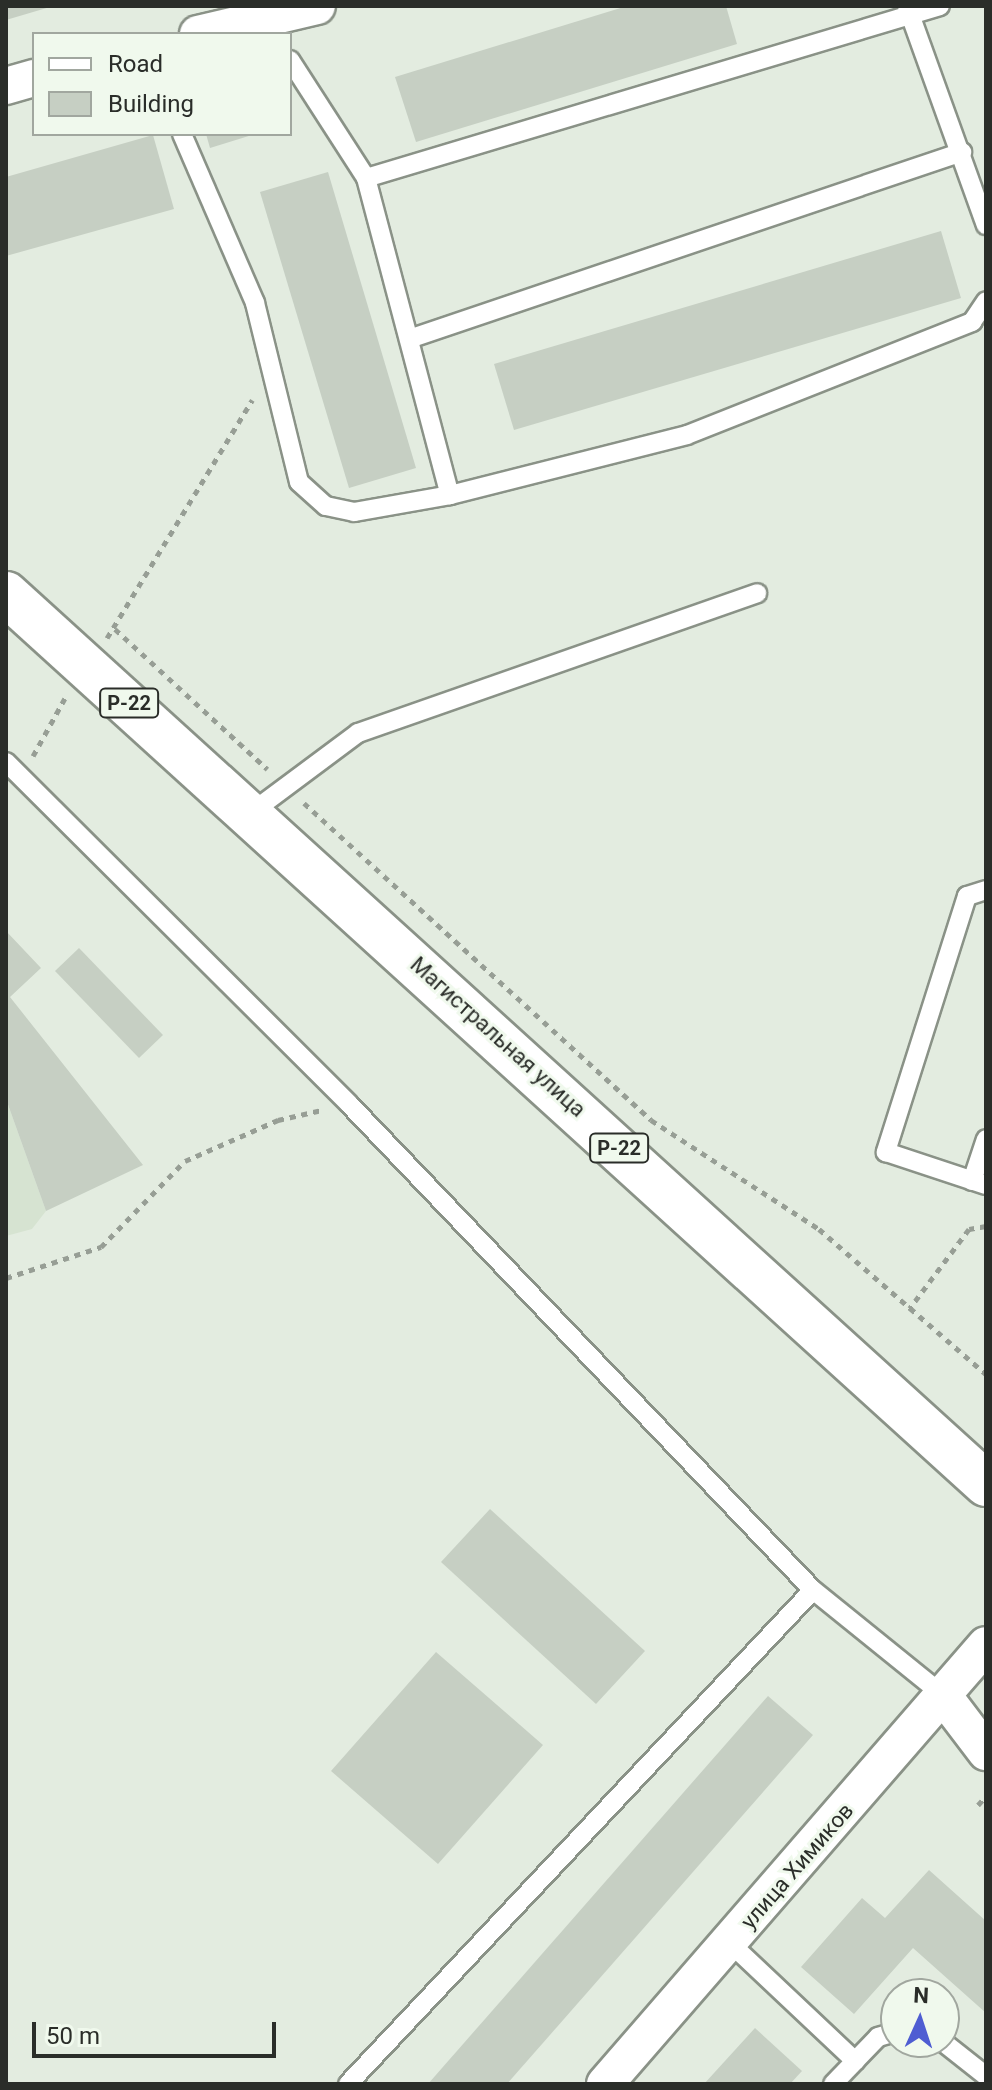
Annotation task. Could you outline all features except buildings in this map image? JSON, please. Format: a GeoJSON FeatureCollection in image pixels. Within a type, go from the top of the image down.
{"type":"FeatureCollection","features":[{"type":"Feature","properties":{"kind":"highway","name":"Магистральная улица"},"geometry":{"type":"LineString","coordinates":[[6,594],[252,812],[986,1484]]}},
{"type":"Feature","properties":{"kind":"street"},"geometry":{"type":"LineString","coordinates":[[207,32],[317,6]]}},
{"type":"Feature","properties":{"kind":"street"},"geometry":{"type":"LineString","coordinates":[[6,86],[32,79]]}},
{"type":"Feature","properties":{"kind":"street","name":"улица Химиков"},"geometry":{"type":"LineString","coordinates":[[605,2084],[986,1645]]}},
{"type":"Feature","properties":{"kind":"street"},"geometry":{"type":"LineString","coordinates":[[942,1694],[986,1752]]}},
{"type":"Feature","properties":{"kind":"lane"},"geometry":{"type":"LineString","coordinates":[[366,178],[908,11],[940,6]]}},
{"type":"Feature","properties":{"kind":"lane"},"geometry":{"type":"LineString","coordinates":[[908,11],[962,152],[986,225]]}},
{"type":"Feature","properties":{"kind":"lane"},"geometry":{"type":"LineString","coordinates":[[292,63],[366,178],[450,495]]}},
{"type":"Feature","properties":{"kind":"lane"},"geometry":{"type":"LineString","coordinates":[[183,136],[255,303],[299,482],[326,506],[354,512],[450,495],[687,435],[972,322],[986,301]]}},
{"type":"Feature","properties":{"kind":"lane"},"geometry":{"type":"LineString","coordinates":[[409,339],[962,152]]}},
{"type":"Feature","properties":{"kind":"lane"},"geometry":{"type":"LineString","coordinates":[[252,812],[358,733],[757,593]]}},
{"type":"Feature","properties":{"kind":"lane"},"geometry":{"type":"LineString","coordinates":[[6,762],[349,1104],[813,1590],[942,1694]]}},
{"type":"Feature","properties":{"kind":"lane"},"geometry":{"type":"LineString","coordinates":[[986,890],[967,896],[886,1152],[979,1183],[986,1139]]}},
{"type":"Feature","properties":{"kind":"lane"},"geometry":{"type":"LineString","coordinates":[[348,2084],[813,1590]]}},
{"type":"Feature","properties":{"kind":"lane"},"geometry":{"type":"LineString","coordinates":[[730,1943],[855,2061]]}},
{"type":"Feature","properties":{"kind":"lane"},"geometry":{"type":"LineString","coordinates":[[833,2084],[880,2036]]}},
{"type":"Feature","properties":{"kind":"lane"},"geometry":{"type":"LineString","coordinates":[[960,2055],[986,2076]]}},
{"type":"Feature","properties":{"kind":"path"},"geometry":{"type":"LineString","coordinates":[[21,777],[84,663],[115,629],[271,369]]}},
{"type":"Feature","properties":{"kind":"path"},"geometry":{"type":"LineString","coordinates":[[115,629],[651,1120],[819,1229],[986,1374]]}},
{"type":"Feature","properties":{"kind":"path"},"geometry":{"type":"LineString","coordinates":[[6,1278],[101,1247],[185,1161],[278,1120],[349,1104]]}},
{"type":"Feature","properties":{"kind":"path"},"geometry":{"type":"LineString","coordinates":[[910,1308],[969,1229],[986,1226]]}},
{"type":"Feature","properties":{"kind":"path"},"geometry":{"type":"LineString","coordinates":[[978,1805],[986,1796]]}},
{"type":"Feature","properties":{"kind":"shaded area"},"geometry":{"type":"Polygon","coordinates":[[[6,1099],[46,1211],[32,1229],[6,1236],[6,1099]]]}}]}
